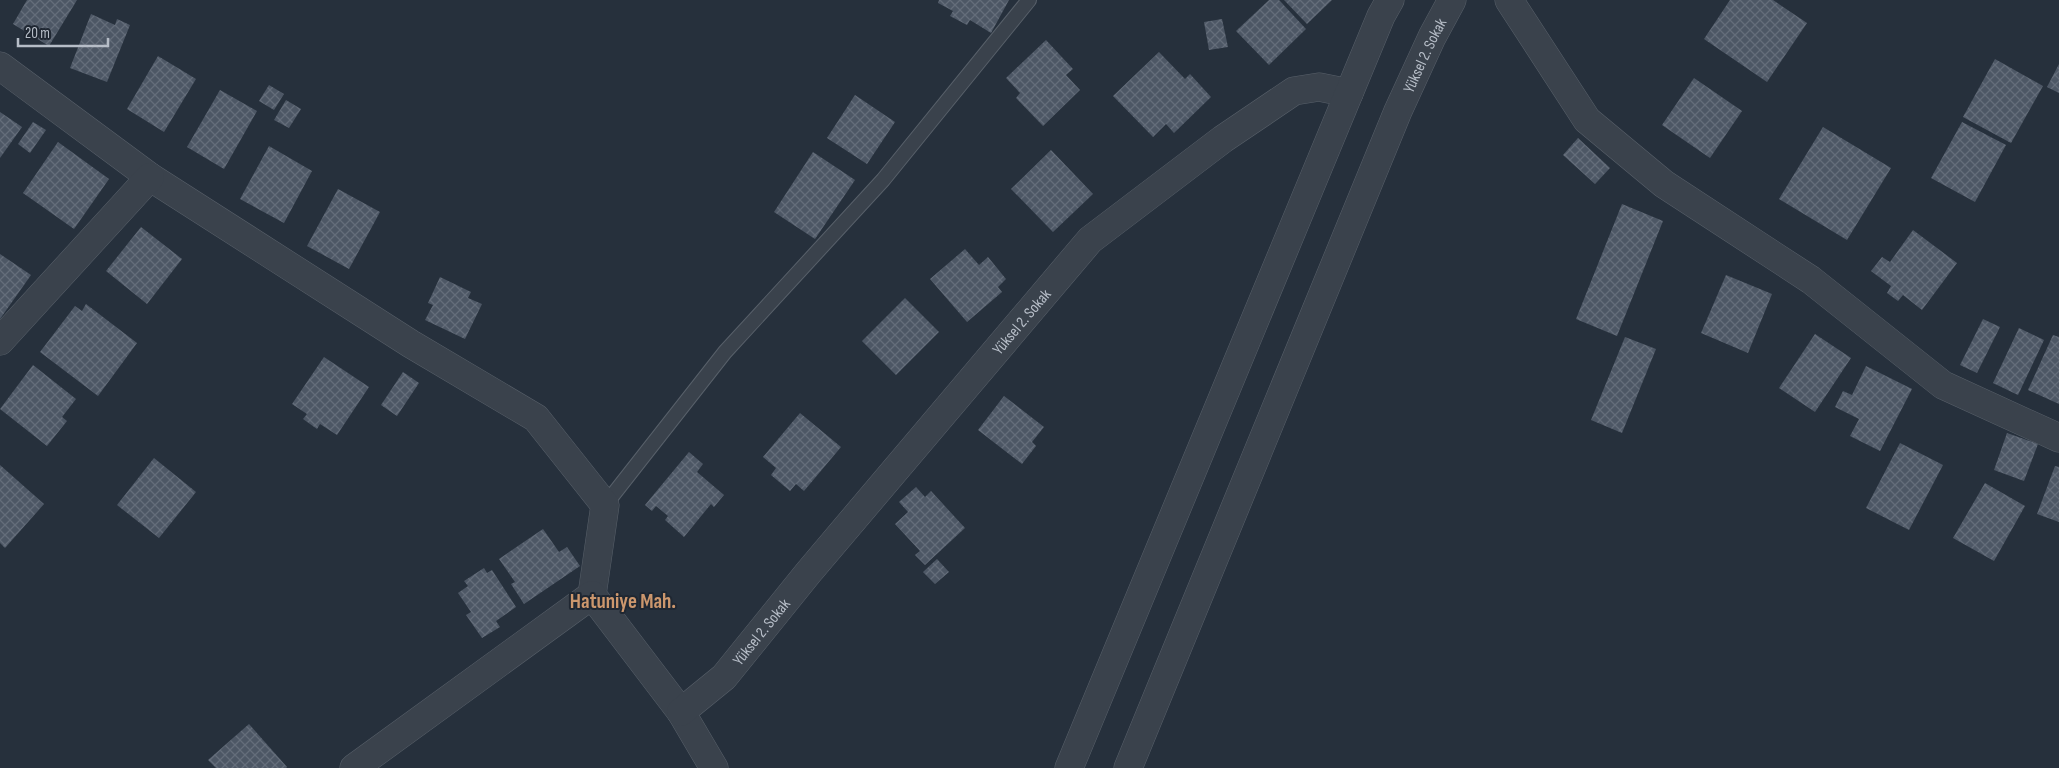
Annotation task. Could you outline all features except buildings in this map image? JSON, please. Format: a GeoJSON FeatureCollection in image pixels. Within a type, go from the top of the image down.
{"type":"FeatureCollection","features":[{"type":"Feature","properties":{"kind":"street"},"geometry":{"type":"LineString","coordinates":[[1069,768],[1381,16],[1390,0]]}},
{"type":"Feature","properties":{"kind":"street","name":"Yüksel 2. Sokak"},"geometry":{"type":"LineString","coordinates":[[1128,768],[1398,111],[1432,37],[1452,0]]}},
{"type":"Feature","properties":{"kind":"street"},"geometry":{"type":"LineString","coordinates":[[1509,0],[1587,120],[1664,184],[1811,280],[1943,385],[2059,438]]}},
{"type":"Feature","properties":{"kind":"street"},"geometry":{"type":"LineString","coordinates":[[0,66],[150,177],[411,344],[536,418],[605,506],[592,595],[681,712],[714,768]]}},
{"type":"Feature","properties":{"kind":"street","name":"Yüksel 2. Sokak"},"geometry":{"type":"LineString","coordinates":[[681,712],[724,678],[808,573],[1090,240],[1223,139],[1294,91],[1319,87],[1349,93]]}},
{"type":"Feature","properties":{"kind":"street"},"geometry":{"type":"LineString","coordinates":[[0,341],[150,177]]}},
{"type":"Feature","properties":{"kind":"street"},"geometry":{"type":"LineString","coordinates":[[354,768],[592,595]]}},
{"type":"Feature","properties":{"kind":"lane"},"geometry":{"type":"LineString","coordinates":[[605,506],[725,352],[883,180],[1029,0]]}},
{"type":"Feature","properties":{"kind":"district","name":"Hatuniye Mah."},"geometry":{"type":"Point","coordinates":[623,601]}}]}
